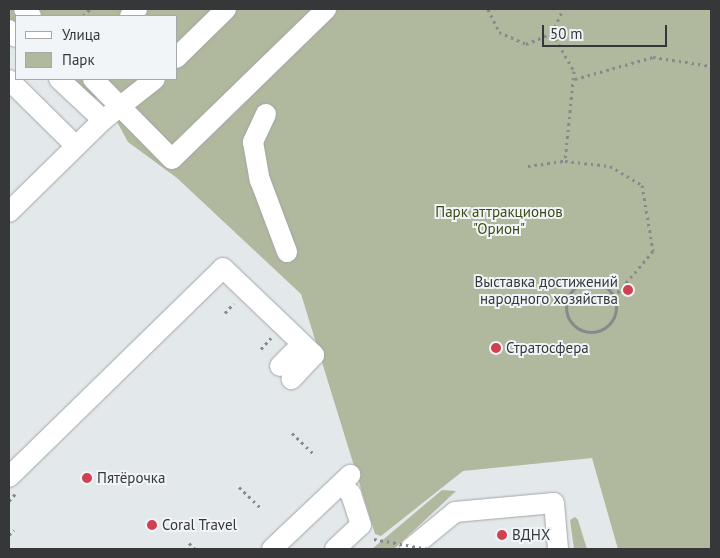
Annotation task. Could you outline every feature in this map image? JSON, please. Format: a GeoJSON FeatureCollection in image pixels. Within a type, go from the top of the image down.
{"type":"FeatureCollection","features":[{"type":"Feature","properties":{"kind":"street"},"geometry":{"type":"LineString","coordinates":[[178,56],[226,9]]}},
{"type":"Feature","properties":{"kind":"street"},"geometry":{"type":"LineString","coordinates":[[94,80],[127,102],[172,159],[326,9]]}},
{"type":"Feature","properties":{"kind":"street"},"geometry":{"type":"LineString","coordinates":[[9,80],[76,146]]}},
{"type":"Feature","properties":{"kind":"street"},"geometry":{"type":"LineString","coordinates":[[60,80],[103,120]]}},
{"type":"Feature","properties":{"kind":"street"},"geometry":{"type":"LineString","coordinates":[[9,211],[103,120],[154,80]]}},
{"type":"Feature","properties":{"kind":"street"},"geometry":{"type":"LineString","coordinates":[[266,114],[253,142],[260,180],[287,252]]}},
{"type":"Feature","properties":{"kind":"street"},"geometry":{"type":"LineString","coordinates":[[9,477],[223,268],[314,356],[286,372]]}},
{"type":"Feature","properties":{"kind":"street"},"geometry":{"type":"LineString","coordinates":[[272,549],[346,480],[361,525],[335,549]]}},
{"type":"Feature","properties":{"kind":"street"},"geometry":{"type":"LineString","coordinates":[[410,549],[455,512],[554,503],[558,549]]}},
{"type":"Feature","properties":{"kind":"path"},"geometry":{"type":"LineString","coordinates":[[488,9],[499,32],[516,42],[535,42],[552,33],[563,9]]}},
{"type":"Feature","properties":{"kind":"path"},"geometry":{"type":"LineString","coordinates":[[552,33],[572,64],[575,79],[565,160]]}},
{"type":"Feature","properties":{"kind":"path"},"geometry":{"type":"LineString","coordinates":[[575,79],[653,57],[711,66]]}},
{"type":"Feature","properties":{"kind":"path"},"geometry":{"type":"LineString","coordinates":[[528,166],[565,160],[619,169],[647,193],[652,252],[614,297],[615,316],[603,330],[585,332],[570,321],[569,294],[583,283],[602,284],[614,297]]}},
{"type":"Feature","properties":{"kind":"path"},"geometry":{"type":"LineString","coordinates":[[225,313],[234,304]]}},
{"type":"Feature","properties":{"kind":"path"},"geometry":{"type":"LineString","coordinates":[[261,349],[273,337]]}},
{"type":"Feature","properties":{"kind":"path"},"geometry":{"type":"LineString","coordinates":[[292,433],[315,455]]}},
{"type":"Feature","properties":{"kind":"path"},"geometry":{"type":"LineString","coordinates":[[239,487],[260,507]]}},
{"type":"Feature","properties":{"kind":"path"},"geometry":{"type":"LineString","coordinates":[[9,535],[14,530]]}},
{"type":"Feature","properties":{"kind":"path"},"geometry":{"type":"LineString","coordinates":[[374,538],[428,549]]}},
{"type":"Feature","properties":{"kind":"path"},"geometry":{"type":"LineString","coordinates":[[189,543],[195,549]]}},
{"type":"Feature","properties":{"kind":"green space","name":"Парк аттракционов \"Орион\""},"geometry":{"type":"Polygon","coordinates":[[[9,9],[711,9],[711,549],[618,549],[592,458],[463,471],[381,536],[375,534],[301,294],[177,178],[128,142],[103,96],[90,99],[70,80],[178,80],[178,15],[15,15],[15,26],[9,19],[9,9]]]}},
{"type":"Feature","properties":{"kind":"green space"},"geometry":{"type":"Polygon","coordinates":[[[442,490],[456,491],[394,549],[372,549],[442,490]]]}},
{"type":"Feature","properties":{"kind":"green space"},"geometry":{"type":"Polygon","coordinates":[[[575,517],[578,520],[587,549],[574,549],[570,520],[575,517]]]}},
{"type":"Feature","properties":{"kind":"place","name":"Выставка достижений народного хозяйства"},"geometry":{"type":"Point","coordinates":[628,290]}},
{"type":"Feature","properties":{"kind":"place","name":"Стратосфера"},"geometry":{"type":"Point","coordinates":[496,348]}},
{"type":"Feature","properties":{"kind":"place","name":"Пятёрочка"},"geometry":{"type":"Point","coordinates":[87,478]}},
{"type":"Feature","properties":{"kind":"place","name":"Coral Travel"},"geometry":{"type":"Point","coordinates":[152,525]}},
{"type":"Feature","properties":{"kind":"place","name":"ВДНХ"},"geometry":{"type":"Point","coordinates":[502,535]}}]}
